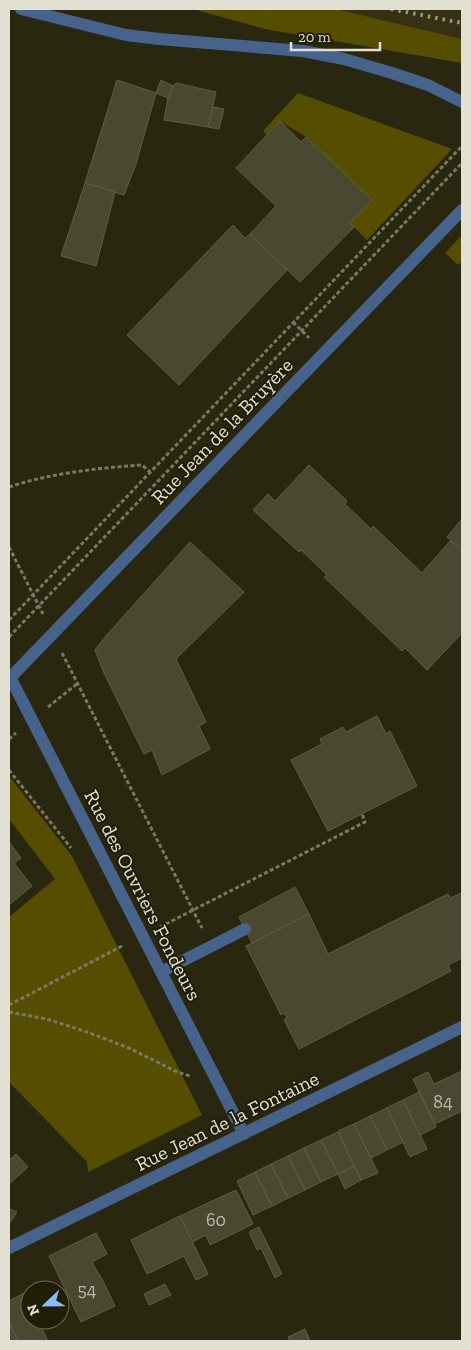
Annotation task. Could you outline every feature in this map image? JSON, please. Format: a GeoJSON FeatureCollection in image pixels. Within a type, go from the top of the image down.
{"type":"FeatureCollection","features":[{"type":"Feature","properties":{"kind":"street"},"geometry":{"type":"LineString","coordinates":[[21,9],[126,34],[159,39],[303,52],[344,59],[428,85],[462,102]]}},
{"type":"Feature","properties":{"kind":"street","name":"Rue Jean de la Bruyère"},"geometry":{"type":"LineString","coordinates":[[9,677],[462,210]]}},
{"type":"Feature","properties":{"kind":"street","name":"Rue des Ouvriers Fondeurs"},"geometry":{"type":"LineString","coordinates":[[9,677],[244,1134]]}},
{"type":"Feature","properties":{"kind":"street"},"geometry":{"type":"LineString","coordinates":[[161,972],[245,929]]}},
{"type":"Feature","properties":{"kind":"street","name":"Rue Jean de la Fontaine"},"geometry":{"type":"LineString","coordinates":[[9,1248],[462,1027]]}},
{"type":"Feature","properties":{"kind":"path"},"geometry":{"type":"LineString","coordinates":[[9,620],[462,146]]}},
{"type":"Feature","properties":{"kind":"path"},"geometry":{"type":"LineString","coordinates":[[9,637],[462,163]]}},
{"type":"Feature","properties":{"kind":"path"},"geometry":{"type":"LineString","coordinates":[[9,487],[56,476],[113,467],[142,465],[150,472]]}},
{"type":"Feature","properties":{"kind":"path"},"geometry":{"type":"LineString","coordinates":[[9,548],[212,946]]}},
{"type":"Feature","properties":{"kind":"path"},"geometry":{"type":"LineString","coordinates":[[9,770],[77,855]]}},
{"type":"Feature","properties":{"kind":"path"},"geometry":{"type":"LineString","coordinates":[[9,1005],[366,822],[362,814]]}},
{"type":"Feature","properties":{"kind":"path"},"geometry":{"type":"LineString","coordinates":[[118,938],[122,946]]}},
{"type":"Feature","properties":{"kind":"path"},"geometry":{"type":"LineString","coordinates":[[9,1012],[47,1019],[87,1032],[129,1048],[175,1071],[195,1078]]}},
{"type":"Feature","properties":{"kind":"path"},"geometry":{"type":"LineString","coordinates":[[184,1067],[188,1075]]}},
{"type":"Feature","properties":{"kind":"shaded area"},"geometry":{"type":"Polygon","coordinates":[[[193,9],[335,9],[462,39],[462,63],[265,29],[193,9]]]}},
{"type":"Feature","properties":{"kind":"shaded area"},"geometry":{"type":"Polygon","coordinates":[[[333,9],[462,9],[462,44],[333,9]]]}},
{"type":"Feature","properties":{"kind":"shaded area"},"geometry":{"type":"Polygon","coordinates":[[[298,93],[452,149],[367,240],[350,223],[371,200],[306,137],[280,121],[267,135],[263,131],[298,93]]]}},
{"type":"Feature","properties":{"kind":"shaded area"},"geometry":{"type":"Polygon","coordinates":[[[462,235],[462,261],[458,265],[445,253],[462,235]]]}},
{"type":"Feature","properties":{"kind":"shaded area"},"geometry":{"type":"Polygon","coordinates":[[[9,776],[72,856],[202,1115],[88,1172],[87,1162],[9,1082],[9,917],[55,879],[9,819],[9,776]]]}},
{"type":"Feature","properties":{"kind":"building"},"geometry":{"type":"Polygon","coordinates":[[[117,80],[156,93],[136,164],[124,195],[85,183],[117,80]]]}},
{"type":"Feature","properties":{"kind":"building"},"geometry":{"type":"Polygon","coordinates":[[[161,80],[173,86],[168,98],[156,93],[161,80]]]}},
{"type":"Feature","properties":{"kind":"building"},"geometry":{"type":"Polygon","coordinates":[[[176,83],[216,92],[208,127],[164,120],[168,98],[176,83]]]}},
{"type":"Feature","properties":{"kind":"building"},"geometry":{"type":"Polygon","coordinates":[[[213,107],[224,109],[219,129],[208,127],[213,107]]]}},
{"type":"Feature","properties":{"kind":"building"},"geometry":{"type":"Polygon","coordinates":[[[280,121],[301,142],[306,137],[372,200],[350,223],[354,227],[300,282],[250,234],[276,206],[236,168],[280,121]]]}},
{"type":"Feature","properties":{"kind":"building"},"geometry":{"type":"Polygon","coordinates":[[[85,183],[115,192],[96,266],[61,256],[85,183]]]}},
{"type":"Feature","properties":{"kind":"building"},"geometry":{"type":"Polygon","coordinates":[[[233,225],[245,238],[250,234],[287,270],[179,385],[127,335],[233,225]]]}},
{"type":"Feature","properties":{"kind":"building"},"geometry":{"type":"Polygon","coordinates":[[[309,465],[347,501],[345,504],[371,529],[373,526],[422,573],[451,540],[462,551],[462,633],[427,670],[405,648],[402,651],[324,577],[327,575],[301,550],[299,552],[253,510],[268,494],[275,501],[309,465]]]}},
{"type":"Feature","properties":{"kind":"building"},"geometry":{"type":"Polygon","coordinates":[[[462,519],[462,551],[447,537],[462,519]]]}},
{"type":"Feature","properties":{"kind":"building"},"geometry":{"type":"Polygon","coordinates":[[[190,542],[244,592],[176,659],[206,722],[199,726],[210,749],[162,775],[152,750],[144,754],[104,673],[95,650],[190,542]]]}},
{"type":"Feature","properties":{"kind":"building"},"geometry":{"type":"Polygon","coordinates":[[[377,716],[386,734],[390,731],[417,786],[328,831],[291,760],[322,744],[320,739],[343,727],[346,732],[377,716]]]}},
{"type":"Feature","properties":{"kind":"building"},"geometry":{"type":"Polygon","coordinates":[[[9,842],[21,858],[14,863],[32,886],[9,905],[9,842]]]}},
{"type":"Feature","properties":{"kind":"building"},"geometry":{"type":"Polygon","coordinates":[[[295,887],[309,914],[252,943],[239,917],[295,887]]]}},
{"type":"Feature","properties":{"kind":"building"},"geometry":{"type":"Polygon","coordinates":[[[462,893],[462,958],[448,965],[451,971],[299,1049],[284,1020],[287,1018],[284,1013],[281,1015],[246,946],[309,914],[328,954],[448,894],[450,898],[462,893]]]}},
{"type":"Feature","properties":{"kind":"building"},"geometry":{"type":"Polygon","coordinates":[[[462,1071],[462,1111],[435,1124],[413,1079],[428,1072],[434,1084],[462,1071]]]}},
{"type":"Feature","properties":{"kind":"building"},"geometry":{"type":"Polygon","coordinates":[[[419,1092],[436,1127],[420,1135],[403,1100],[419,1092]]]}},
{"type":"Feature","properties":{"kind":"building"},"geometry":{"type":"Polygon","coordinates":[[[403,1100],[427,1149],[410,1157],[386,1108],[403,1100]]]}},
{"type":"Feature","properties":{"kind":"building"},"geometry":{"type":"Polygon","coordinates":[[[387,1108],[403,1142],[387,1150],[370,1116],[387,1108]]]}},
{"type":"Feature","properties":{"kind":"building"},"geometry":{"type":"Polygon","coordinates":[[[370,1116],[387,1150],[371,1158],[354,1124],[370,1116]]]}},
{"type":"Feature","properties":{"kind":"building"},"geometry":{"type":"Polygon","coordinates":[[[354,1124],[378,1173],[361,1180],[338,1131],[354,1124]]]}},
{"type":"Feature","properties":{"kind":"building"},"geometry":{"type":"Polygon","coordinates":[[[338,1132],[354,1166],[338,1174],[321,1140],[338,1132]]]}},
{"type":"Feature","properties":{"kind":"building"},"geometry":{"type":"Polygon","coordinates":[[[321,1140],[338,1174],[321,1182],[304,1148],[321,1140]]]}},
{"type":"Feature","properties":{"kind":"building"},"geometry":{"type":"Polygon","coordinates":[[[304,1148],[321,1182],[305,1190],[288,1156],[304,1148]]]}},
{"type":"Feature","properties":{"kind":"building"},"geometry":{"type":"Polygon","coordinates":[[[16,1154],[28,1167],[9,1184],[9,1156],[11,1159],[16,1154]]]}},
{"type":"Feature","properties":{"kind":"building"},"geometry":{"type":"Polygon","coordinates":[[[288,1156],[305,1190],[288,1198],[271,1164],[288,1156]]]}},
{"type":"Feature","properties":{"kind":"building"},"geometry":{"type":"Polygon","coordinates":[[[271,1164],[288,1198],[272,1206],[255,1172],[271,1164]]]}},
{"type":"Feature","properties":{"kind":"building"},"geometry":{"type":"Polygon","coordinates":[[[354,1166],[361,1180],[345,1189],[338,1174],[354,1166]]]}},
{"type":"Feature","properties":{"kind":"building"},"geometry":{"type":"Polygon","coordinates":[[[255,1172],[272,1206],[253,1215],[237,1181],[255,1172]]]}},
{"type":"Feature","properties":{"kind":"building"},"geometry":{"type":"Polygon","coordinates":[[[236,1190],[253,1224],[210,1245],[206,1235],[192,1242],[180,1216],[236,1190]]]}},
{"type":"Feature","properties":{"kind":"building"},"geometry":{"type":"Polygon","coordinates":[[[9,1209],[17,1212],[9,1224],[9,1209]]]}},
{"type":"Feature","properties":{"kind":"building"},"geometry":{"type":"Polygon","coordinates":[[[180,1216],[208,1274],[196,1280],[184,1256],[147,1274],[131,1240],[180,1216]]]}},
{"type":"Feature","properties":{"kind":"building"},"geometry":{"type":"Polygon","coordinates":[[[259,1227],[282,1274],[275,1278],[261,1248],[257,1250],[249,1232],[259,1227]]]}},
{"type":"Feature","properties":{"kind":"building"},"geometry":{"type":"Polygon","coordinates":[[[96,1233],[107,1254],[92,1262],[115,1306],[81,1322],[70,1299],[70,1280],[61,1280],[49,1256],[96,1233]]]}},
{"type":"Feature","properties":{"kind":"building"},"geometry":{"type":"Polygon","coordinates":[[[165,1284],[171,1295],[149,1305],[144,1294],[165,1284]]]}},
{"type":"Feature","properties":{"kind":"building"},"geometry":{"type":"Polygon","coordinates":[[[20,1295],[20,1330],[42,1330],[48,1341],[18,1341],[9,1322],[9,1301],[20,1295]]]}},
{"type":"Feature","properties":{"kind":"building"},"geometry":{"type":"Polygon","coordinates":[[[9,1322],[18,1341],[9,1341],[9,1322]]]}},
{"type":"Feature","properties":{"kind":"building"},"geometry":{"type":"Polygon","coordinates":[[[305,1329],[310,1341],[290,1341],[288,1337],[305,1329]]]}},
{"type":"Feature","properties":{"kind":"railway"},"geometry":{"type":"LineString","coordinates":[[391,9],[462,23]]}}]}
